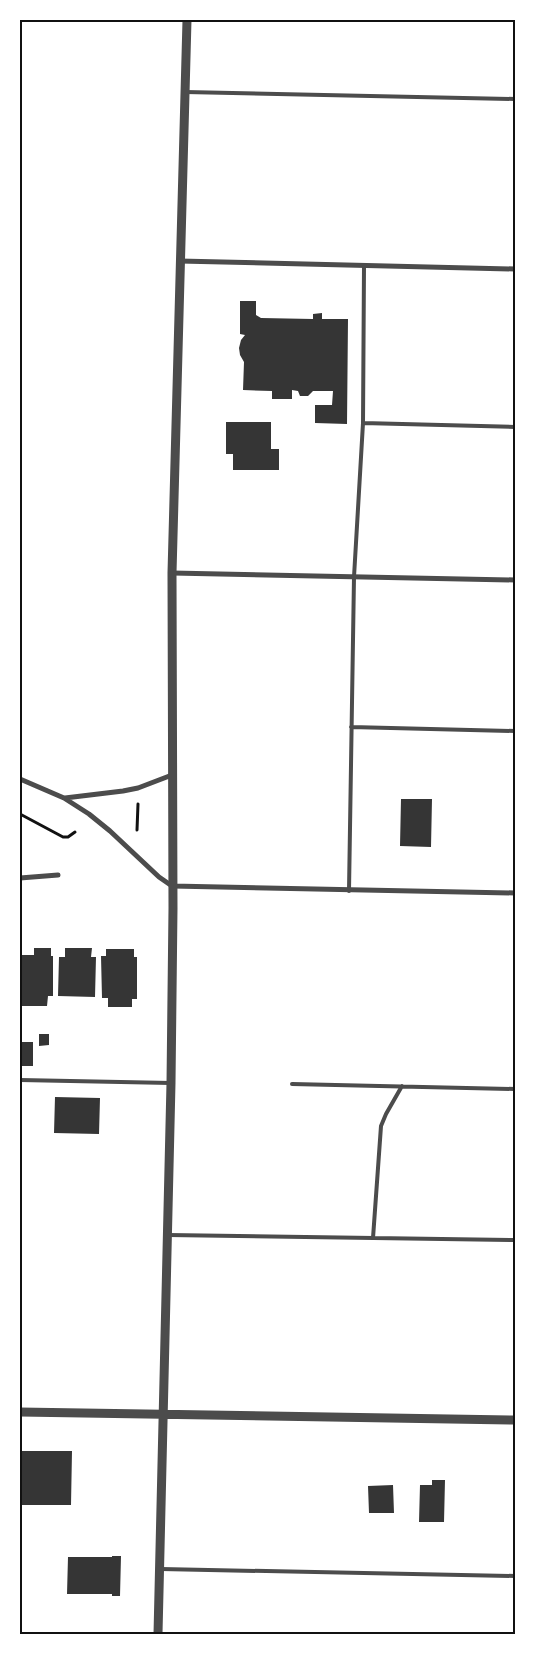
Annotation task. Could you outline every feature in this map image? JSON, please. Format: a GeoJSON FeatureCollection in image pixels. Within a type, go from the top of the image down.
{"type":"FeatureCollection","features":[{"type":"Feature","properties":{"kind":"street"},"geometry":{"type":"LineString","coordinates":[[158,1634],[158,1569],[171,1083],[172,573],[187,20]]}},
{"type":"Feature","properties":{"kind":"street"},"geometry":{"type":"LineString","coordinates":[[179,261],[515,269]]}},
{"type":"Feature","properties":{"kind":"street"},"geometry":{"type":"LineString","coordinates":[[172,573],[515,580]]}},
{"type":"Feature","properties":{"kind":"street"},"geometry":{"type":"LineString","coordinates":[[64,798],[124,792],[172,775]]}},
{"type":"Feature","properties":{"kind":"street"},"geometry":{"type":"LineString","coordinates":[[20,778],[64,798],[89,814],[110,831],[158,877],[172,886],[515,893]]}},
{"type":"Feature","properties":{"kind":"street"},"geometry":{"type":"LineString","coordinates":[[20,878],[58,875]]}},
{"type":"Feature","properties":{"kind":"street"},"geometry":{"type":"LineString","coordinates":[[20,1412],[515,1420]]}},
{"type":"Feature","properties":{"kind":"lane"},"geometry":{"type":"LineString","coordinates":[[185,92],[515,99]]}},
{"type":"Feature","properties":{"kind":"lane"},"geometry":{"type":"LineString","coordinates":[[349,891],[354,577],[363,423],[364,266]]}},
{"type":"Feature","properties":{"kind":"lane"},"geometry":{"type":"LineString","coordinates":[[363,423],[515,427]]}},
{"type":"Feature","properties":{"kind":"lane"},"geometry":{"type":"LineString","coordinates":[[351,727],[515,731]]}},
{"type":"Feature","properties":{"kind":"lane"},"geometry":{"type":"LineString","coordinates":[[20,1080],[171,1083]]}},
{"type":"Feature","properties":{"kind":"lane"},"geometry":{"type":"LineString","coordinates":[[292,1084],[515,1089]]}},
{"type":"Feature","properties":{"kind":"lane"},"geometry":{"type":"LineString","coordinates":[[373,1238],[381,1126],[402,1086]]}},
{"type":"Feature","properties":{"kind":"lane"},"geometry":{"type":"LineString","coordinates":[[168,1235],[515,1240]]}},
{"type":"Feature","properties":{"kind":"lane"},"geometry":{"type":"LineString","coordinates":[[158,1569],[515,1576]]}},
{"type":"Feature","properties":{"kind":"path"},"geometry":{"type":"LineString","coordinates":[[137,830],[138,804]]}},
{"type":"Feature","properties":{"kind":"path"},"geometry":{"type":"LineString","coordinates":[[20,814],[63,837],[68,837],[75,832]]}},
{"type":"Feature","properties":{"kind":"building"},"geometry":{"type":"Polygon","coordinates":[[[240,301],[256,301],[256,315],[261,318],[313,319],[313,314],[322,313],[322,319],[348,319],[347,424],[315,423],[315,405],[332,405],[333,391],[313,391],[308,396],[300,396],[298,391],[292,390],[292,399],[272,399],[272,391],[243,390],[244,362],[239,348],[241,340],[245,335],[240,334],[240,301]]]}},
{"type":"Feature","properties":{"kind":"building"},"geometry":{"type":"Polygon","coordinates":[[[226,422],[271,422],[271,449],[279,449],[279,470],[233,470],[233,454],[226,454],[226,422]]]}},
{"type":"Feature","properties":{"kind":"building"},"geometry":{"type":"Polygon","coordinates":[[[401,799],[432,799],[431,847],[400,846],[401,799]]]}},
{"type":"Feature","properties":{"kind":"building"},"geometry":{"type":"Polygon","coordinates":[[[34,948],[51,948],[51,956],[53,956],[53,996],[48,996],[47,1006],[22,1006],[22,996],[20,996],[20,955],[34,955],[34,948]]]}},
{"type":"Feature","properties":{"kind":"building"},"geometry":{"type":"Polygon","coordinates":[[[65,948],[92,948],[91,957],[96,957],[95,997],[58,996],[59,957],[65,957],[65,948]]]}},
{"type":"Feature","properties":{"kind":"building"},"geometry":{"type":"Polygon","coordinates":[[[106,949],[134,949],[134,957],[137,957],[137,999],[132,999],[132,1007],[108,1007],[108,998],[102,998],[101,956],[106,956],[106,949]]]}},
{"type":"Feature","properties":{"kind":"building"},"geometry":{"type":"Polygon","coordinates":[[[39,1034],[49,1034],[49,1045],[39,1046],[39,1034]]]}},
{"type":"Feature","properties":{"kind":"building"},"geometry":{"type":"Polygon","coordinates":[[[20,1042],[33,1042],[33,1066],[20,1066],[20,1042]]]}},
{"type":"Feature","properties":{"kind":"building"},"geometry":{"type":"Polygon","coordinates":[[[55,1097],[100,1098],[99,1134],[54,1133],[55,1097]]]}},
{"type":"Feature","properties":{"kind":"building"},"geometry":{"type":"Polygon","coordinates":[[[20,1451],[72,1451],[71,1505],[20,1505],[20,1451]]]}},
{"type":"Feature","properties":{"kind":"building"},"geometry":{"type":"Polygon","coordinates":[[[432,1480],[445,1480],[444,1522],[419,1522],[420,1485],[432,1485],[432,1480]]]}},
{"type":"Feature","properties":{"kind":"building"},"geometry":{"type":"Polygon","coordinates":[[[393,1485],[394,1513],[369,1513],[368,1486],[393,1485]]]}},
{"type":"Feature","properties":{"kind":"building"},"geometry":{"type":"Polygon","coordinates":[[[121,1556],[120,1596],[112,1596],[112,1594],[67,1594],[68,1557],[121,1556]]]}}]}
